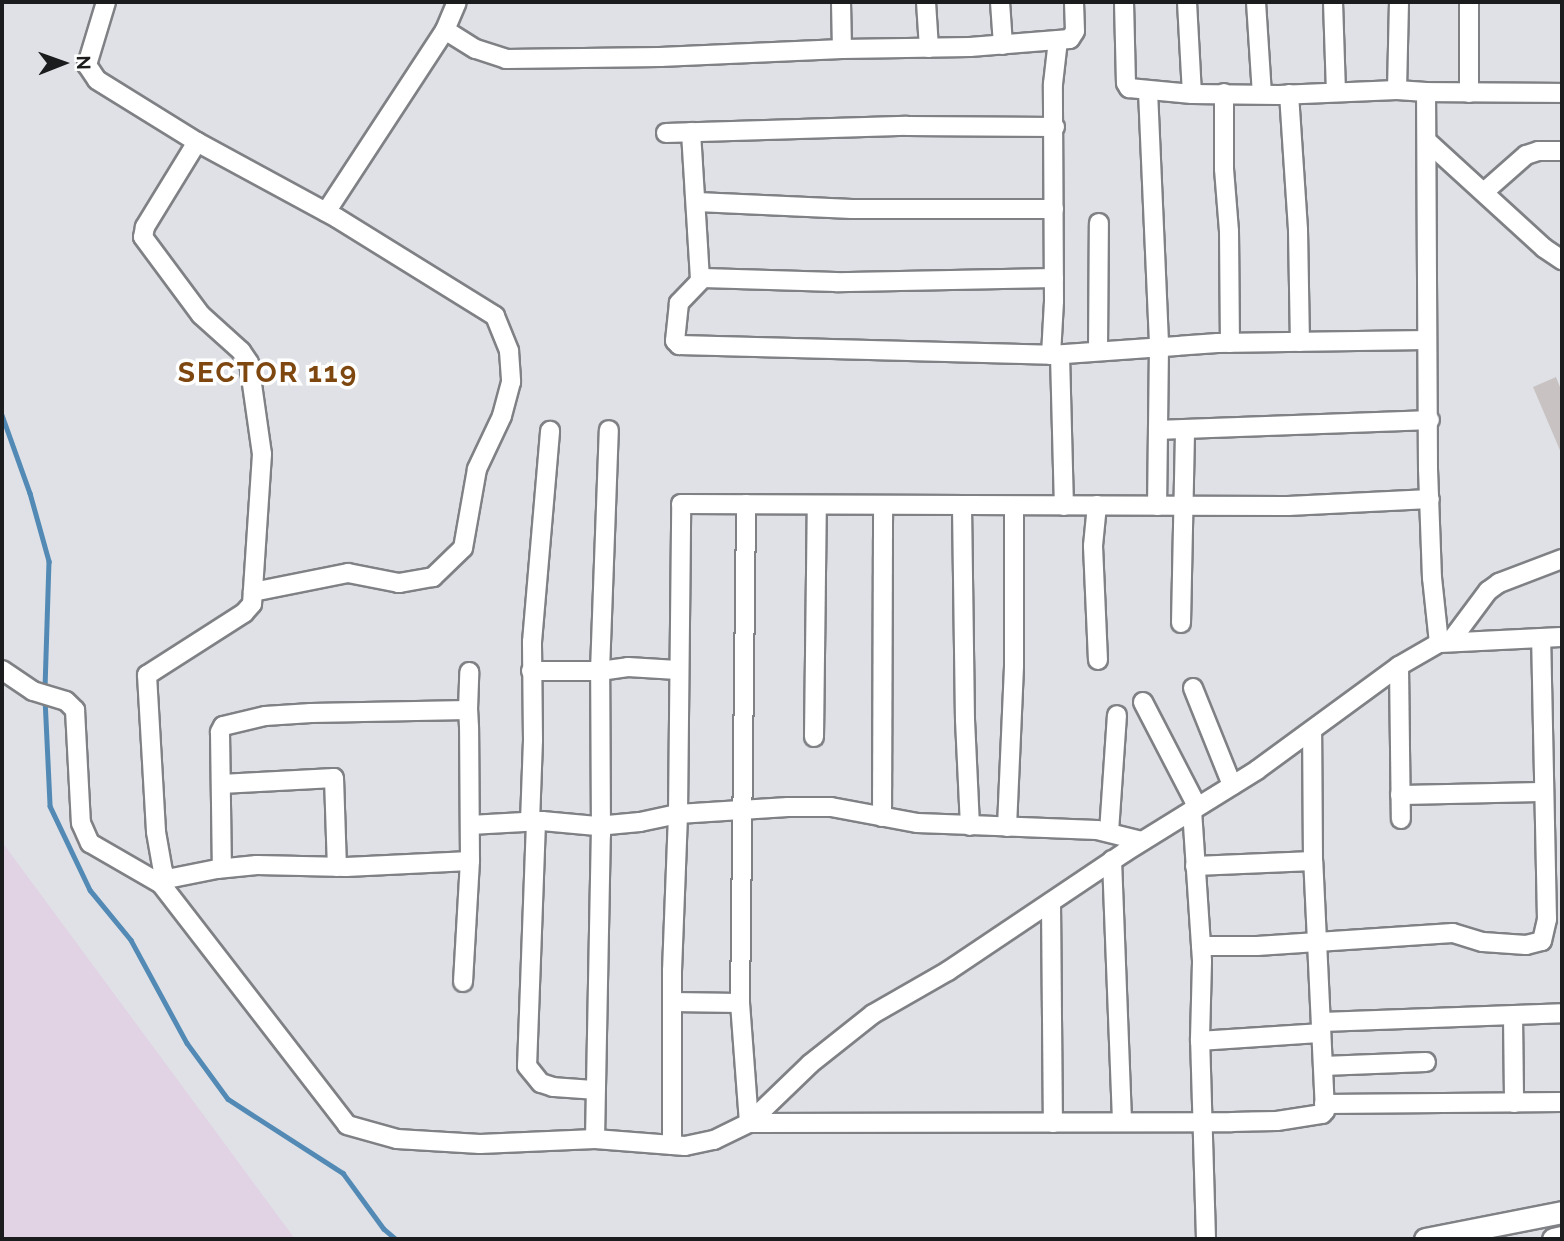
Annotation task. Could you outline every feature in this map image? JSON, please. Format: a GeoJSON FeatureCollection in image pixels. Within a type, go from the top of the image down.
{"type":"FeatureCollection","features":[{"type":"Feature","properties":{"kind":"main road"},"geometry":{"type":"LineString","coordinates":[[1425,1239],[1562,1212]]}},
{"type":"Feature","properties":{"kind":"main road"},"geometry":{"type":"LineString","coordinates":[[1553,1239],[1562,1237]]}},
{"type":"Feature","properties":{"kind":"street"},"geometry":{"type":"LineString","coordinates":[[107,2],[87,65],[104,87],[197,142],[326,212],[495,316],[509,351],[511,382],[502,416],[477,469],[463,548],[433,577],[399,583],[348,573],[253,592]]}},
{"type":"Feature","properties":{"kind":"street"},"geometry":{"type":"LineString","coordinates":[[326,212],[444,30],[457,2]]}},
{"type":"Feature","properties":{"kind":"street"},"geometry":{"type":"LineString","coordinates":[[841,2],[842,49]]}},
{"type":"Feature","properties":{"kind":"street"},"geometry":{"type":"LineString","coordinates":[[926,2],[929,48]]}},
{"type":"Feature","properties":{"kind":"street"},"geometry":{"type":"LineString","coordinates":[[1000,2],[1003,46]]}},
{"type":"Feature","properties":{"kind":"street"},"geometry":{"type":"LineString","coordinates":[[444,30],[476,49],[506,59],[1003,46],[1058,40],[1075,35],[1074,2]]}},
{"type":"Feature","properties":{"kind":"street"},"geometry":{"type":"LineString","coordinates":[[1124,2],[1126,83],[1129,88],[1192,94],[1397,90],[1562,93]]}},
{"type":"Feature","properties":{"kind":"street"},"geometry":{"type":"LineString","coordinates":[[1187,2],[1192,94]]}},
{"type":"Feature","properties":{"kind":"street"},"geometry":{"type":"LineString","coordinates":[[1256,2],[1262,94]]}},
{"type":"Feature","properties":{"kind":"street"},"geometry":{"type":"LineString","coordinates":[[1333,2],[1336,92]]}},
{"type":"Feature","properties":{"kind":"street"},"geometry":{"type":"LineString","coordinates":[[1397,90],[1399,2]]}},
{"type":"Feature","properties":{"kind":"street"},"geometry":{"type":"LineString","coordinates":[[1469,2],[1469,93]]}},
{"type":"Feature","properties":{"kind":"street"},"geometry":{"type":"LineString","coordinates":[[1058,40],[1053,85],[1054,278],[1064,506]]}},
{"type":"Feature","properties":{"kind":"street"},"geometry":{"type":"LineString","coordinates":[[1149,91],[1159,346],[1157,506]]}},
{"type":"Feature","properties":{"kind":"street"},"geometry":{"type":"LineString","coordinates":[[1426,92],[1432,578],[1444,642]]}},
{"type":"Feature","properties":{"kind":"street"},"geometry":{"type":"LineString","coordinates":[[1224,93],[1230,343]]}},
{"type":"Feature","properties":{"kind":"street"},"geometry":{"type":"LineString","coordinates":[[1289,94],[1298,230],[1300,342]]}},
{"type":"Feature","properties":{"kind":"street"},"geometry":{"type":"LineString","coordinates":[[666,133],[907,126],[1055,127]]}},
{"type":"Feature","properties":{"kind":"street"},"geometry":{"type":"LineString","coordinates":[[691,132],[700,280]]}},
{"type":"Feature","properties":{"kind":"street"},"geometry":{"type":"LineString","coordinates":[[164,882],[156,832],[146,675],[244,613],[251,604],[262,449],[249,363],[242,351],[201,315],[142,235],[197,142]]}},
{"type":"Feature","properties":{"kind":"street"},"geometry":{"type":"LineString","coordinates":[[1428,142],[1544,248],[1562,260]]}},
{"type":"Feature","properties":{"kind":"street"},"geometry":{"type":"LineString","coordinates":[[1484,192],[1526,155],[1538,151],[1562,151]]}},
{"type":"Feature","properties":{"kind":"street"},"geometry":{"type":"LineString","coordinates":[[697,202],[852,209],[995,206],[1054,209]]}},
{"type":"Feature","properties":{"kind":"street"},"geometry":{"type":"LineString","coordinates":[[1098,351],[1099,223]]}},
{"type":"Feature","properties":{"kind":"street"},"geometry":{"type":"LineString","coordinates":[[1054,278],[836,282],[709,278],[700,280],[682,299],[676,310],[675,341],[679,345],[1056,355],[1230,343],[1427,340]]}},
{"type":"Feature","properties":{"kind":"street"},"geometry":{"type":"LineString","coordinates":[[1158,430],[1430,420]]}},
{"type":"Feature","properties":{"kind":"street"},"geometry":{"type":"LineString","coordinates":[[595,1139],[601,825],[600,671],[609,430]]}},
{"type":"Feature","properties":{"kind":"street"},"geometry":{"type":"LineString","coordinates":[[1181,623],[1185,430]]}},
{"type":"Feature","properties":{"kind":"street"},"geometry":{"type":"LineString","coordinates":[[550,431],[531,671],[533,822],[527,1066],[541,1083],[553,1087],[595,1090]]}},
{"type":"Feature","properties":{"kind":"street"},"geometry":{"type":"LineString","coordinates":[[672,1145],[674,858],[678,814],[679,506],[684,503],[1288,506],[1430,499]]}},
{"type":"Feature","properties":{"kind":"street"},"geometry":{"type":"LineString","coordinates":[[746,504],[740,1003],[749,1123]]}},
{"type":"Feature","properties":{"kind":"street"},"geometry":{"type":"LineString","coordinates":[[814,737],[817,505]]}},
{"type":"Feature","properties":{"kind":"street"},"geometry":{"type":"LineString","coordinates":[[882,817],[883,505]]}},
{"type":"Feature","properties":{"kind":"street"},"geometry":{"type":"LineString","coordinates":[[1097,505],[1093,546],[1098,660]]}},
{"type":"Feature","properties":{"kind":"street"},"geometry":{"type":"LineString","coordinates":[[962,506],[965,720],[970,825]]}},
{"type":"Feature","properties":{"kind":"street"},"geometry":{"type":"LineString","coordinates":[[1007,827],[1014,665],[1014,506]]}},
{"type":"Feature","properties":{"kind":"street"},"geometry":{"type":"LineString","coordinates":[[2,670],[33,691],[66,701],[75,710],[83,834],[90,843],[164,882],[347,1125],[361,1132],[397,1139],[480,1144],[595,1139],[685,1146],[714,1140],[749,1123],[810,1064],[873,1014],[948,971],[1112,860],[1312,731],[1399,666],[1444,642],[1488,591],[1499,583],[1562,559]]}},
{"type":"Feature","properties":{"kind":"street"},"geometry":{"type":"LineString","coordinates":[[1444,642],[1562,637]]}},
{"type":"Feature","properties":{"kind":"street"},"geometry":{"type":"LineString","coordinates":[[1201,946],[1319,943],[1453,933],[1483,942],[1526,945],[1542,941],[1547,919],[1541,638]]}},
{"type":"Feature","properties":{"kind":"street"},"geometry":{"type":"LineString","coordinates":[[1399,666],[1401,819]]}},
{"type":"Feature","properties":{"kind":"street"},"geometry":{"type":"LineString","coordinates":[[531,671],[600,671],[628,667],[677,670]]}},
{"type":"Feature","properties":{"kind":"street"},"geometry":{"type":"LineString","coordinates":[[463,982],[470,861],[469,672]]}},
{"type":"Feature","properties":{"kind":"street"},"geometry":{"type":"LineString","coordinates":[[1193,688],[1232,785]]}},
{"type":"Feature","properties":{"kind":"street"},"geometry":{"type":"LineString","coordinates":[[1143,702],[1194,808],[1201,946],[1200,1121],[1206,1239]]}},
{"type":"Feature","properties":{"kind":"street"},"geometry":{"type":"LineString","coordinates":[[222,868],[220,732],[223,726],[265,716],[468,710]]}},
{"type":"Feature","properties":{"kind":"street"},"geometry":{"type":"LineString","coordinates":[[1109,832],[1116,715]]}},
{"type":"Feature","properties":{"kind":"street"},"geometry":{"type":"LineString","coordinates":[[749,1123],[1256,1122],[1324,1113],[1319,943],[1313,861],[1312,731]]}},
{"type":"Feature","properties":{"kind":"street"},"geometry":{"type":"LineString","coordinates":[[220,784],[334,778],[337,867]]}},
{"type":"Feature","properties":{"kind":"street"},"geometry":{"type":"LineString","coordinates":[[1400,795],[1543,792]]}},
{"type":"Feature","properties":{"kind":"street"},"geometry":{"type":"LineString","coordinates":[[470,825],[533,822],[601,825],[640,822],[678,814],[831,807],[882,817],[970,825],[1109,832],[1142,841]]}},
{"type":"Feature","properties":{"kind":"street"},"geometry":{"type":"LineString","coordinates":[[1112,860],[1122,1122]]}},
{"type":"Feature","properties":{"kind":"street"},"geometry":{"type":"LineString","coordinates":[[164,882],[222,868],[257,865],[337,867],[470,861]]}},
{"type":"Feature","properties":{"kind":"street"},"geometry":{"type":"LineString","coordinates":[[1195,866],[1313,861]]}},
{"type":"Feature","properties":{"kind":"street"},"geometry":{"type":"LineString","coordinates":[[1051,903],[1053,1123]]}},
{"type":"Feature","properties":{"kind":"street"},"geometry":{"type":"LineString","coordinates":[[672,1002],[740,1003]]}},
{"type":"Feature","properties":{"kind":"street"},"geometry":{"type":"LineString","coordinates":[[1200,1041],[1322,1028],[1562,1013]]}},
{"type":"Feature","properties":{"kind":"street"},"geometry":{"type":"LineString","coordinates":[[1513,1016],[1514,1103]]}},
{"type":"Feature","properties":{"kind":"street"},"geometry":{"type":"LineString","coordinates":[[1323,1066],[1426,1062]]}},
{"type":"Feature","properties":{"kind":"street"},"geometry":{"type":"LineString","coordinates":[[1324,1104],[1562,1102]]}},
{"type":"Feature","properties":{"kind":"shaded area"},"geometry":{"type":"Polygon","coordinates":[[[2,842],[295,1239],[2,1239],[2,842]]]}},
{"type":"Feature","properties":{"kind":"building"},"geometry":{"type":"Polygon","coordinates":[[[1556,377],[1562,392],[1562,455],[1533,387],[1556,377]]]}},
{"type":"Feature","properties":{"kind":"waterway"},"geometry":{"type":"LineString","coordinates":[[2,415],[30,493],[49,561],[45,689]]}},
{"type":"Feature","properties":{"kind":"waterway"},"geometry":{"type":"LineString","coordinates":[[45,698],[50,806],[90,890],[131,940],[187,1043],[228,1099],[343,1173],[384,1229],[396,1239]]}},
{"type":"Feature","properties":{"kind":"district","name":"SECTOR 119"},"geometry":{"type":"Point","coordinates":[268,373]}}]}
